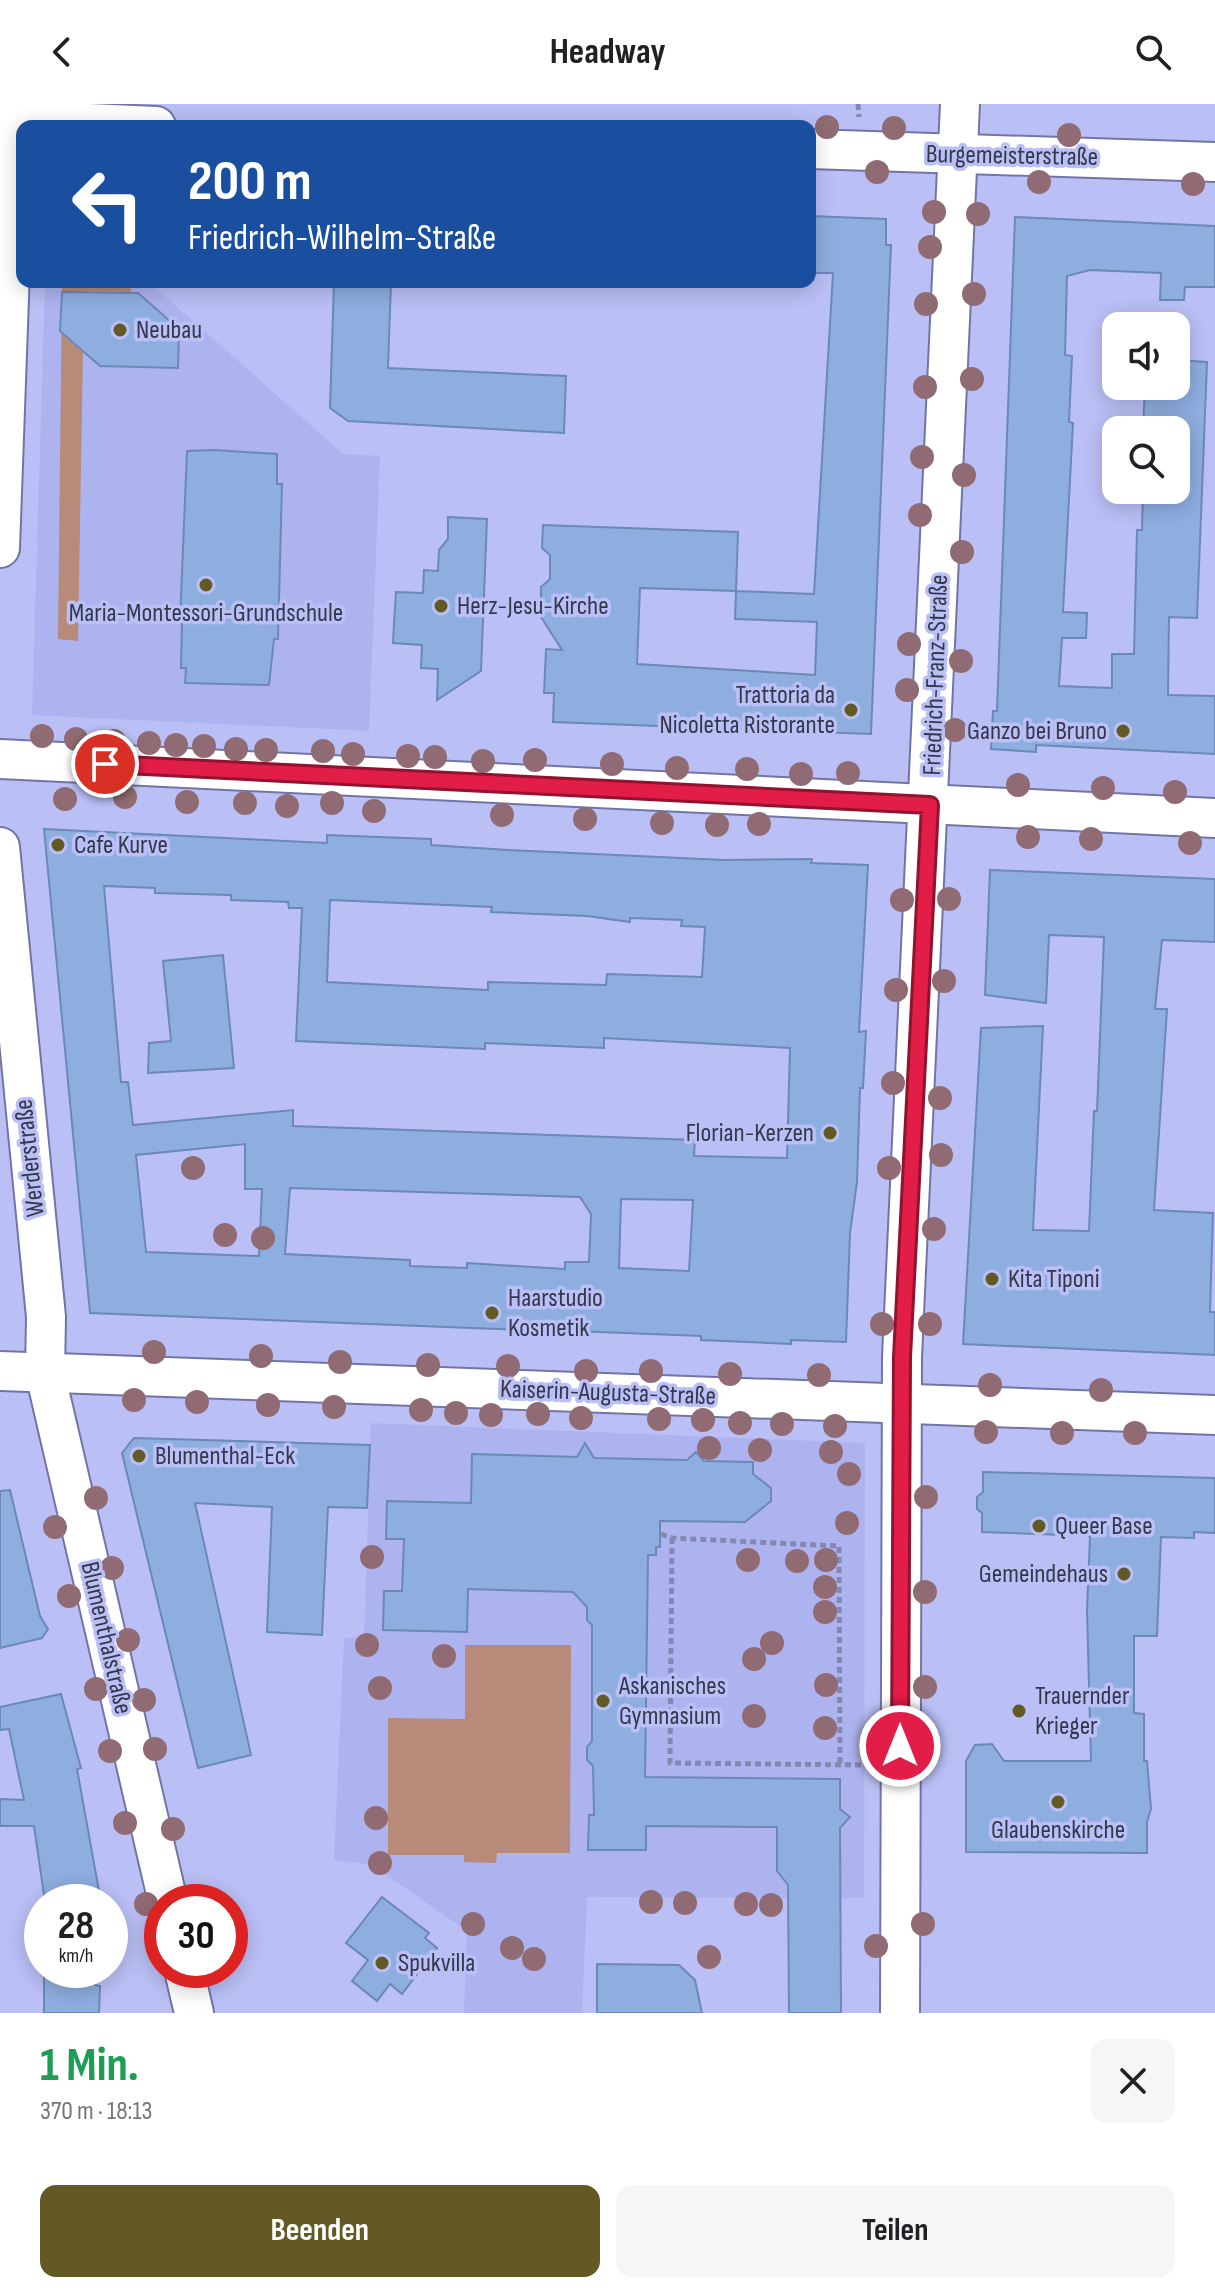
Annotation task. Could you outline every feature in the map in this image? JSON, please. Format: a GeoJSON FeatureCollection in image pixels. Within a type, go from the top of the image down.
{"type":"FeatureCollection","features":[{"type":"Feature","properties":{"kind":"street","name":"Friedrich-Franz-Straße"},"geometry":{"type":"LineString","coordinates":[[900,2013],[901,1403],[960,104]]}},
{"type":"Feature","properties":{"kind":"street"},"geometry":{"type":"LineString","coordinates":[[0,548],[11,114],[84,120]]}},
{"type":"Feature","properties":{"kind":"street","name":"Burgemeisterstraße"},"geometry":{"type":"LineString","coordinates":[[816,149],[1215,162]]}},
{"type":"Feature","properties":{"kind":"street"},"geometry":{"type":"LineString","coordinates":[[0,759],[1215,818]]}},
{"type":"Feature","properties":{"kind":"street","name":"Werderstraße"},"geometry":{"type":"LineString","coordinates":[[0,847],[46,1317],[45,1373]]}},
{"type":"Feature","properties":{"kind":"street","name":"Kaiserin-Augusta-Straße"},"geometry":{"type":"LineString","coordinates":[[0,1371],[1215,1415]]}},
{"type":"Feature","properties":{"kind":"street","name":"Blumenthalstraße"},"geometry":{"type":"LineString","coordinates":[[45,1373],[164,1884]]}},
{"type":"Feature","properties":{"kind":"street"},"geometry":{"type":"LineString","coordinates":[[188,1988],[194,2013]]}},
{"type":"Feature","properties":{"kind":"path"},"geometry":{"type":"LineString","coordinates":[[858,104],[859,118]]}},
{"type":"Feature","properties":{"kind":"path"},"geometry":{"type":"LineString","coordinates":[[661,1534],[672,1538],[839,1546],[840,1764]]}},
{"type":"Feature","properties":{"kind":"path"},"geometry":{"type":"LineString","coordinates":[[672,1538],[670,1763],[873,1765]]}},
{"type":"Feature","properties":{"kind":"shaded area","name":"Maria-Montessori-Grundschule"},"geometry":{"type":"Polygon","coordinates":[[[45,288],[156,288],[343,454],[380,456],[369,731],[32,715],[45,288]]]}},
{"type":"Feature","properties":{"kind":"shaded area"},"geometry":{"type":"Polygon","coordinates":[[[62,288],[131,288],[131,292],[84,291],[78,641],[58,639],[62,288]]]}},
{"type":"Feature","properties":{"kind":"shaded area","name":"Askanisches Gymnasium"},"geometry":{"type":"Polygon","coordinates":[[[371,1423],[865,1443],[864,1898],[587,1897],[582,2013],[464,2013],[467,1931],[372,1865],[334,1860],[344,1638],[364,1637],[371,1423]]]}},
{"type":"Feature","properties":{"kind":"shaded area"},"geometry":{"type":"Polygon","coordinates":[[[465,1645],[571,1645],[570,1853],[497,1853],[496,1863],[464,1862],[464,1855],[388,1855],[388,1718],[465,1719],[465,1645]]]}},
{"type":"Feature","properties":{"kind":"building"},"geometry":{"type":"Polygon","coordinates":[[[816,216],[886,219],[886,245],[891,245],[871,734],[553,722],[554,693],[544,693],[546,649],[562,650],[534,606],[541,603],[541,587],[550,579],[550,555],[542,548],[543,525],[738,532],[736,591],[814,594],[833,273],[816,273],[816,216]],[[640,588],[637,664],[815,675],[817,622],[735,619],[736,591],[640,588]]]}},
{"type":"Feature","properties":{"kind":"building"},"geometry":{"type":"Polygon","coordinates":[[[1015,217],[1215,226],[1215,287],[1185,287],[1184,300],[1160,300],[1161,273],[1090,270],[1067,276],[1065,355],[1072,356],[1069,422],[1073,423],[1063,612],[1087,613],[1086,638],[1062,638],[1059,686],[1112,688],[1112,654],[1134,654],[1137,530],[1142,530],[1143,504],[1190,504],[1190,416],[1144,416],[1144,400],[1190,400],[1190,361],[1207,362],[1197,618],[1169,617],[1168,695],[1215,696],[1215,754],[1036,745],[1036,752],[991,749],[993,711],[997,711],[1015,217]]]}},
{"type":"Feature","properties":{"kind":"building"},"geometry":{"type":"Polygon","coordinates":[[[334,288],[391,288],[388,368],[566,376],[564,433],[348,421],[330,408],[334,288]]]}},
{"type":"Feature","properties":{"kind":"building","name":"Neubau"},"geometry":{"type":"Polygon","coordinates":[[[62,292],[138,293],[179,329],[178,368],[100,366],[60,331],[62,292]]]}},
{"type":"Feature","properties":{"kind":"building"},"geometry":{"type":"Polygon","coordinates":[[[187,451],[277,454],[277,484],[282,484],[278,639],[274,639],[269,685],[185,683],[186,668],[181,668],[187,451]]]}},
{"type":"Feature","properties":{"kind":"building","name":"Herz-Jesu-Kirche"},"geometry":{"type":"Polygon","coordinates":[[[448,517],[487,519],[481,671],[437,700],[438,669],[421,668],[422,645],[393,643],[394,623],[396,592],[423,593],[424,570],[438,571],[439,550],[448,539],[448,517]]]}},
{"type":"Feature","properties":{"kind":"building"},"geometry":{"type":"Polygon","coordinates":[[[44,829],[327,843],[327,835],[431,839],[431,845],[508,850],[724,860],[812,859],[811,863],[868,865],[859,1032],[866,1031],[863,1088],[860,1088],[857,1182],[850,1233],[846,1342],[791,1340],[791,1344],[701,1340],[701,1336],[548,1330],[545,1338],[528,1337],[525,1330],[90,1313],[44,829]],[[104,886],[121,1082],[128,1082],[133,1125],[293,1110],[293,1126],[695,1140],[694,1156],[787,1158],[790,1048],[604,1038],[604,1048],[485,1043],[485,1049],[296,1041],[302,908],[289,908],[288,902],[231,900],[231,895],[155,893],[155,888],[104,886]],[[330,900],[327,982],[488,990],[488,982],[606,985],[607,974],[702,977],[705,927],[681,926],[682,920],[630,918],[630,922],[587,916],[491,912],[492,907],[330,900]],[[245,1144],[136,1155],[146,1252],[259,1256],[262,1189],[245,1189],[245,1144]],[[290,1188],[285,1254],[410,1260],[410,1266],[467,1268],[467,1263],[565,1269],[565,1262],[589,1262],[591,1214],[580,1197],[290,1188]],[[621,1199],[619,1268],[689,1271],[693,1200],[621,1199]]]}},
{"type":"Feature","properties":{"kind":"building"},"geometry":{"type":"Polygon","coordinates":[[[990,870],[1215,879],[1215,942],[1162,940],[1155,1009],[1167,1009],[1154,1210],[1213,1213],[1210,1312],[1215,1312],[1215,1355],[963,1344],[981,1028],[1043,1026],[1033,1230],[1089,1231],[1094,1111],[1097,1111],[1104,937],[1049,935],[1046,1003],[985,995],[990,870]]]}},
{"type":"Feature","properties":{"kind":"building"},"geometry":{"type":"Polygon","coordinates":[[[223,955],[234,1068],[148,1073],[149,1043],[171,1041],[163,961],[223,955]]]}},
{"type":"Feature","properties":{"kind":"building"},"geometry":{"type":"Polygon","coordinates":[[[134,1438],[370,1445],[367,1508],[328,1507],[322,1635],[267,1632],[272,1507],[195,1503],[251,1755],[198,1768],[122,1453],[134,1438]]]}},
{"type":"Feature","properties":{"kind":"building"},"geometry":{"type":"Polygon","coordinates":[[[585,1443],[594,1458],[687,1460],[696,1452],[704,1461],[753,1462],[753,1474],[771,1488],[771,1501],[745,1522],[660,1521],[660,1547],[656,1547],[656,1555],[648,1555],[645,1777],[840,1779],[840,1809],[850,1817],[840,1828],[841,2013],[789,2013],[788,1885],[777,1871],[777,1827],[646,1826],[646,1850],[588,1850],[589,1815],[594,1815],[593,1766],[587,1760],[587,1747],[592,1741],[592,1625],[587,1620],[587,1607],[573,1592],[468,1589],[467,1632],[383,1630],[384,1591],[402,1591],[404,1539],[386,1539],[387,1501],[471,1503],[472,1454],[577,1457],[585,1443]]]}},
{"type":"Feature","properties":{"kind":"building"},"geometry":{"type":"Polygon","coordinates":[[[983,1472],[1215,1478],[1215,1533],[1194,1532],[1194,1538],[1161,1537],[1157,1636],[1134,1636],[1134,1713],[1144,1714],[1144,1761],[1147,1761],[1151,1809],[1147,1822],[1147,1853],[966,1852],[966,1761],[975,1745],[992,1744],[1004,1761],[1091,1761],[1087,1610],[1090,1536],[982,1532],[982,1513],[977,1509],[977,1497],[983,1492],[983,1472]]]}},
{"type":"Feature","properties":{"kind":"building"},"geometry":{"type":"Polygon","coordinates":[[[10,1490],[40,1616],[48,1629],[42,1638],[0,1648],[0,1491],[10,1490]]]}},
{"type":"Feature","properties":{"kind":"building"},"geometry":{"type":"Polygon","coordinates":[[[61,1694],[81,1768],[77,1769],[98,1884],[42,1884],[34,1826],[0,1826],[0,1799],[24,1800],[9,1729],[0,1730],[0,1707],[61,1694]]]}},
{"type":"Feature","properties":{"kind":"building"},"geometry":{"type":"Polygon","coordinates":[[[382,1897],[429,1933],[425,1938],[437,1948],[402,1994],[390,1984],[377,2001],[352,1981],[368,1960],[346,1943],[382,1897]]]}},
{"type":"Feature","properties":{"kind":"building"},"geometry":{"type":"Polygon","coordinates":[[[597,1964],[679,1965],[695,1980],[702,2013],[597,2013],[597,1964]]]}},
{"type":"Feature","properties":{"kind":"building"},"geometry":{"type":"Polygon","coordinates":[[[44,1988],[100,1988],[99,2013],[44,2013],[44,1988]]]}},
{"type":"Feature","properties":{"kind":"place","name":"Neubau"},"geometry":{"type":"Point","coordinates":[120,330]}},
{"type":"Feature","properties":{"kind":"place","name":"Maria-Montessori-Grundschule"},"geometry":{"type":"Point","coordinates":[206,585]}},
{"type":"Feature","properties":{"kind":"place","name":"Herz-Jesu-Kirche"},"geometry":{"type":"Point","coordinates":[441,606]}},
{"type":"Feature","properties":{"kind":"place","name":"Trattoria da Nicoletta Ristorante"},"geometry":{"type":"Point","coordinates":[851,710]}},
{"type":"Feature","properties":{"kind":"place","name":"Ganzo bei Bruno"},"geometry":{"type":"Point","coordinates":[1123,731]}},
{"type":"Feature","properties":{"kind":"place","name":"Cafe Kurve"},"geometry":{"type":"Point","coordinates":[58,845]}},
{"type":"Feature","properties":{"kind":"place","name":"Florian-Kerzen"},"geometry":{"type":"Point","coordinates":[830,1133]}},
{"type":"Feature","properties":{"kind":"place","name":"Kita Tiponi"},"geometry":{"type":"Point","coordinates":[992,1279]}},
{"type":"Feature","properties":{"kind":"place","name":"Haarstudio Kosmetik"},"geometry":{"type":"Point","coordinates":[492,1313]}},
{"type":"Feature","properties":{"kind":"place","name":"Blumenthal-Eck"},"geometry":{"type":"Point","coordinates":[139,1456]}},
{"type":"Feature","properties":{"kind":"place","name":"Queer Base"},"geometry":{"type":"Point","coordinates":[1039,1526]}},
{"type":"Feature","properties":{"kind":"place","name":"Gemeindehaus"},"geometry":{"type":"Point","coordinates":[1124,1574]}},
{"type":"Feature","properties":{"kind":"place","name":"Askanisches Gymnasium"},"geometry":{"type":"Point","coordinates":[603,1701]}},
{"type":"Feature","properties":{"kind":"place","name":"Trauernder Krieger"},"geometry":{"type":"Point","coordinates":[1019,1711]}},
{"type":"Feature","properties":{"kind":"place","name":"Glaubenskirche"},"geometry":{"type":"Point","coordinates":[1058,1802]}},
{"type":"Feature","properties":{"kind":"place","name":"Spukvilla"},"geometry":{"type":"Point","coordinates":[382,1963]}},
{"type":"Feature","properties":{"kind":"route"},"geometry":{"type":"LineString","coordinates":[[105,764],[930,805],[902,1357],[900,1746]]}}]}
